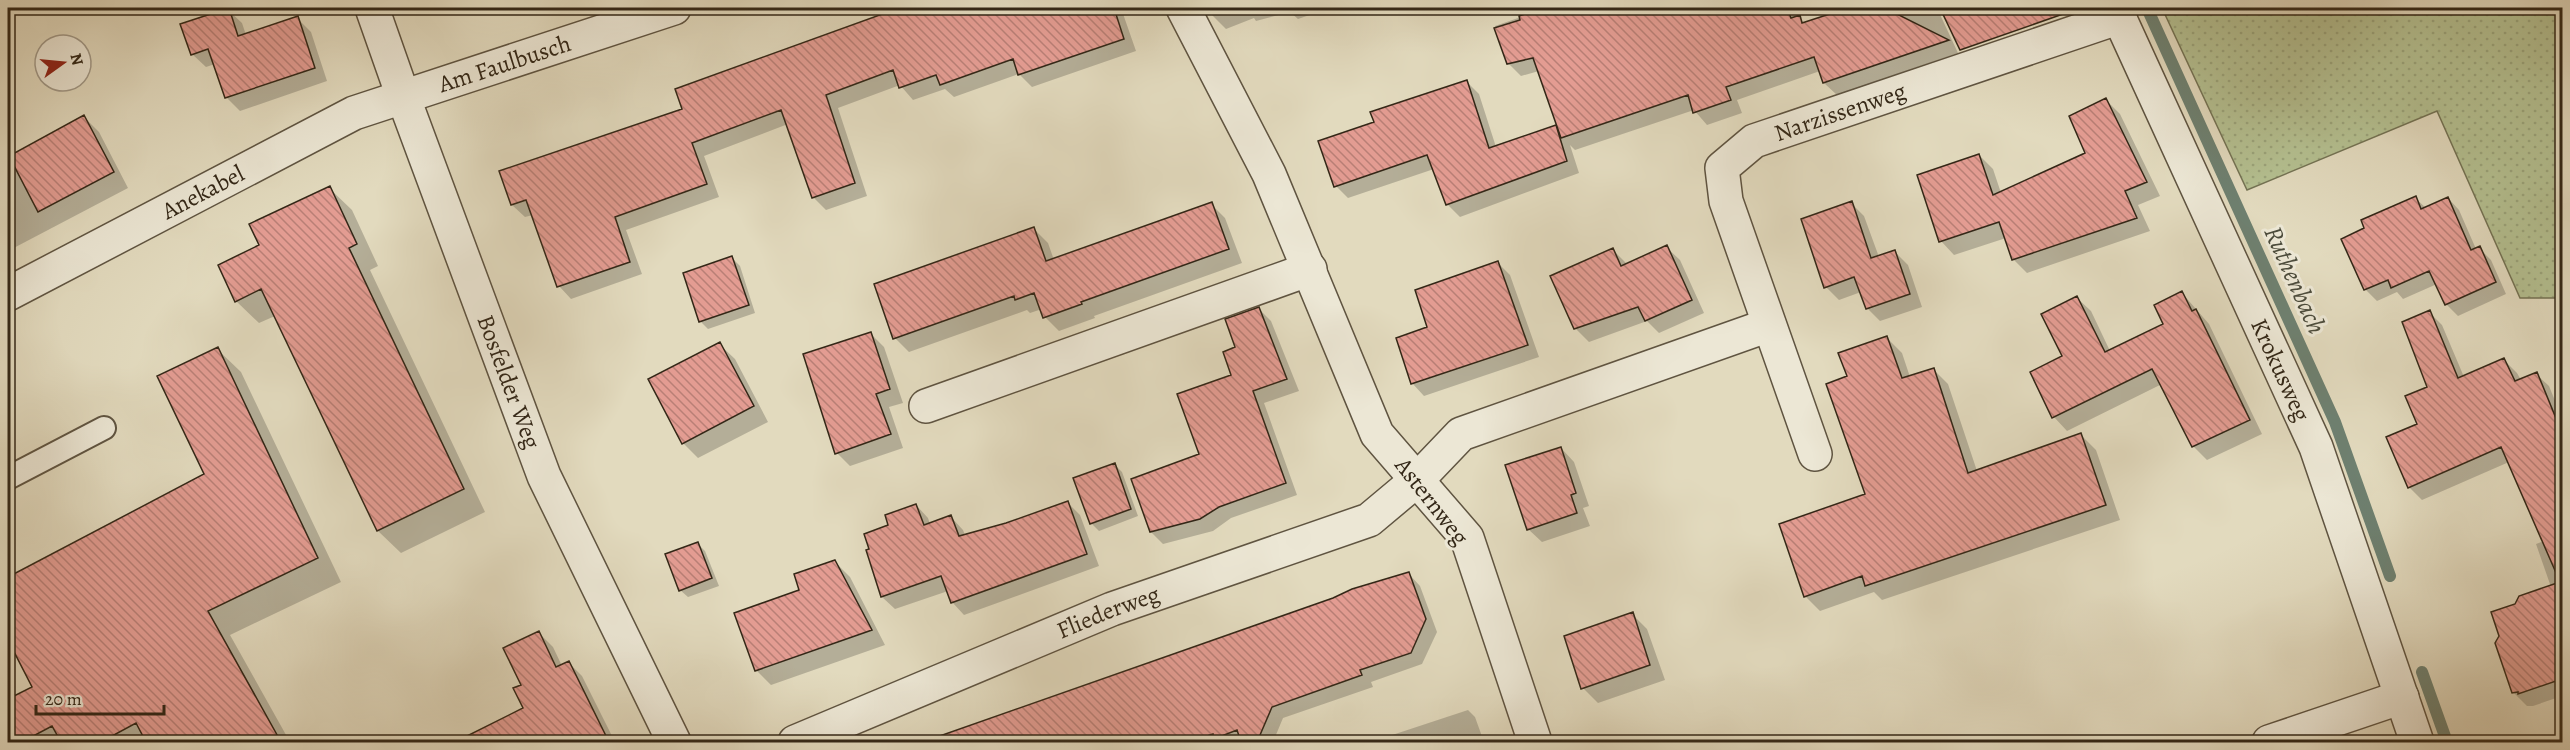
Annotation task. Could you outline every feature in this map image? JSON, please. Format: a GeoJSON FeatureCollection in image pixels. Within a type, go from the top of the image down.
{"type":"FeatureCollection","features":[{"type":"Feature","properties":{"kind":"street","name":"Bosfelder Weg"},"geometry":{"type":"LineString","coordinates":[[372,8],[544,476],[674,742]]}},
{"type":"Feature","properties":{"kind":"street","name":"Asternweg"},"geometry":{"type":"LineString","coordinates":[[1183,8],[1269,174],[1377,434],[1467,538],[1535,742]]}},
{"type":"Feature","properties":{"kind":"street","name":"Am Faulbusch"},"geometry":{"type":"LineString","coordinates":[[404,99],[657,10]]}},
{"type":"Feature","properties":{"kind":"street","name":"Narzissenweg"},"geometry":{"type":"LineString","coordinates":[[1815,454],[1726,201],[1722,168],[1754,141],[2118,12]]}},
{"type":"Feature","properties":{"kind":"street","name":"Krokusweg"},"geometry":{"type":"LineString","coordinates":[[2118,12],[2316,447],[2417,742]]}},
{"type":"Feature","properties":{"kind":"street","name":"Anekabel"},"geometry":{"type":"LineString","coordinates":[[8,294],[354,113],[404,99]]}},
{"type":"Feature","properties":{"kind":"street"},"geometry":{"type":"LineString","coordinates":[[926,406],[1310,269]]}},
{"type":"Feature","properties":{"kind":"street"},"geometry":{"type":"LineString","coordinates":[[1418,480],[1461,434],[1769,325]]}},
{"type":"Feature","properties":{"kind":"street","name":"Fliederweg"},"geometry":{"type":"LineString","coordinates":[[795,742],[1112,609],[1369,520],[1418,480]]}},
{"type":"Feature","properties":{"kind":"street"},"geometry":{"type":"LineString","coordinates":[[2269,742],[2402,697]]}},
{"type":"Feature","properties":{"kind":"lane"},"geometry":{"type":"LineString","coordinates":[[8,478],[104,428]]}},
{"type":"Feature","properties":{"kind":"green space"},"geometry":{"type":"Polygon","coordinates":[[[2162,8],[2562,8],[2562,298],[2520,298],[2437,111],[2247,190],[2162,8]]]}},
{"type":"Feature","properties":{"kind":"building"},"geometry":{"type":"Polygon","coordinates":[[[229,8],[238,36],[298,16],[315,68],[225,98],[208,49],[191,55],[180,24],[229,8]]]}},
{"type":"Feature","properties":{"kind":"building"},"geometry":{"type":"Polygon","coordinates":[[[899,8],[1114,8],[1124,39],[1018,75],[1013,59],[940,85],[936,75],[899,88],[893,70],[826,95],[855,183],[812,198],[781,110],[692,143],[707,184],[615,217],[630,262],[557,287],[526,200],[511,205],[499,171],[682,109],[675,89],[899,8]]]}},
{"type":"Feature","properties":{"kind":"building"},"geometry":{"type":"Polygon","coordinates":[[[1543,8],[1787,8],[1791,18],[1800,15],[1802,23],[1848,8],[1885,8],[1949,40],[1823,83],[1814,57],[1726,87],[1731,100],[1693,113],[1688,95],[1561,138],[1533,58],[1507,64],[1494,28],[1520,20],[1519,16],[1543,8]]]}},
{"type":"Feature","properties":{"kind":"building"},"geometry":{"type":"Polygon","coordinates":[[[1940,8],[2065,8],[2066,13],[1960,50],[1940,8]]]}},
{"type":"Feature","properties":{"kind":"building"},"geometry":{"type":"Polygon","coordinates":[[[1467,80],[1489,148],[1556,125],[1567,161],[1446,205],[1427,155],[1334,187],[1318,141],[1374,122],[1370,112],[1467,80]]]}},
{"type":"Feature","properties":{"kind":"building"},"geometry":{"type":"Polygon","coordinates":[[[2106,98],[2147,182],[2125,191],[2137,218],[2012,260],[1999,222],[1939,242],[1917,175],[1979,154],[1993,195],[2085,153],[2069,116],[2106,98]]]}},
{"type":"Feature","properties":{"kind":"building"},"geometry":{"type":"Polygon","coordinates":[[[84,115],[114,172],[38,212],[9,156],[84,115]]]}},
{"type":"Feature","properties":{"kind":"building"},"geometry":{"type":"Polygon","coordinates":[[[330,186],[357,244],[349,248],[464,489],[377,531],[261,289],[235,302],[218,265],[259,245],[249,224],[330,186]]]}},
{"type":"Feature","properties":{"kind":"building"},"geometry":{"type":"Polygon","coordinates":[[[2416,196],[2421,209],[2448,197],[2471,250],[2480,246],[2496,282],[2445,305],[2429,271],[2391,288],[2388,280],[2364,290],[2341,239],[2364,228],[2361,220],[2416,196]]]}},
{"type":"Feature","properties":{"kind":"building"},"geometry":{"type":"Polygon","coordinates":[[[1852,201],[1871,258],[1895,250],[1910,294],[1866,309],[1854,277],[1824,288],[1801,219],[1852,201]]]}},
{"type":"Feature","properties":{"kind":"building"},"geometry":{"type":"Polygon","coordinates":[[[1212,202],[1229,249],[1043,318],[1034,293],[1015,300],[1014,296],[893,339],[874,284],[1034,227],[1046,261],[1212,202]]]}},
{"type":"Feature","properties":{"kind":"building"},"geometry":{"type":"Polygon","coordinates":[[[1667,245],[1692,300],[1645,321],[1638,307],[1574,329],[1550,276],[1613,248],[1621,266],[1667,245]]]}},
{"type":"Feature","properties":{"kind":"building"},"geometry":{"type":"Polygon","coordinates":[[[732,256],[749,305],[699,322],[683,273],[732,256]]]}},
{"type":"Feature","properties":{"kind":"building"},"geometry":{"type":"Polygon","coordinates":[[[1498,261],[1528,345],[1411,384],[1396,338],[1427,327],[1415,290],[1498,261]]]}},
{"type":"Feature","properties":{"kind":"building"},"geometry":{"type":"Polygon","coordinates":[[[2182,291],[2192,311],[2196,309],[2250,420],[2192,447],[2152,369],[2052,418],[2030,372],[2062,356],[2041,314],[2077,296],[2105,352],[2163,324],[2154,305],[2182,291]]]}},
{"type":"Feature","properties":{"kind":"building"},"geometry":{"type":"Polygon","coordinates":[[[1259,307],[1287,379],[1253,391],[1286,483],[1219,507],[1200,519],[1150,532],[1131,479],[1199,454],[1177,394],[1231,375],[1223,352],[1235,347],[1225,319],[1259,307]]]}},
{"type":"Feature","properties":{"kind":"building"},"geometry":{"type":"Polygon","coordinates":[[[2430,310],[2458,378],[2504,358],[2515,381],[2537,372],[2562,433],[2562,679],[2518,694],[2518,692],[2512,693],[2495,643],[2499,636],[2491,612],[2515,604],[2519,596],[2560,582],[2501,447],[2408,488],[2386,437],[2417,424],[2405,396],[2427,387],[2402,322],[2430,310]]]}},
{"type":"Feature","properties":{"kind":"building"},"geometry":{"type":"Polygon","coordinates":[[[871,332],[890,389],[876,394],[891,434],[835,454],[803,354],[871,332]]]}},
{"type":"Feature","properties":{"kind":"building"},"geometry":{"type":"Polygon","coordinates":[[[1887,336],[1902,378],[1934,368],[1968,473],[2081,433],[2106,505],[1865,586],[1862,576],[1804,597],[1779,524],[1865,494],[1826,384],[1847,376],[1838,353],[1887,336]]]}},
{"type":"Feature","properties":{"kind":"building"},"geometry":{"type":"Polygon","coordinates":[[[720,342],[754,406],[682,444],[648,379],[720,342]]]}},
{"type":"Feature","properties":{"kind":"building"},"geometry":{"type":"Polygon","coordinates":[[[218,347],[318,558],[208,611],[281,742],[146,742],[136,723],[101,742],[61,742],[52,726],[22,742],[8,742],[8,699],[32,687],[8,640],[8,577],[204,474],[157,376],[218,347]]]}},
{"type":"Feature","properties":{"kind":"building"},"geometry":{"type":"Polygon","coordinates":[[[1561,447],[1576,493],[1571,495],[1577,513],[1527,530],[1505,465],[1561,447]]]}},
{"type":"Feature","properties":{"kind":"building"},"geometry":{"type":"Polygon","coordinates":[[[1115,463],[1131,509],[1090,524],[1073,478],[1115,463]]]}},
{"type":"Feature","properties":{"kind":"building"},"geometry":{"type":"Polygon","coordinates":[[[1068,501],[1087,554],[951,603],[941,576],[881,597],[866,550],[869,549],[864,534],[888,525],[885,515],[916,504],[924,525],[951,515],[959,536],[1006,523],[1068,501]]]}},
{"type":"Feature","properties":{"kind":"building"},"geometry":{"type":"Polygon","coordinates":[[[698,542],[712,578],[679,591],[665,554],[698,542]]]}},
{"type":"Feature","properties":{"kind":"building"},"geometry":{"type":"Polygon","coordinates":[[[835,560],[872,630],[755,671],[734,613],[799,590],[794,574],[835,560]]]}},
{"type":"Feature","properties":{"kind":"building"},"geometry":{"type":"Polygon","coordinates":[[[1409,572],[1426,619],[1411,653],[1360,670],[1362,675],[1272,707],[1257,742],[1241,742],[1237,730],[1214,739],[1213,734],[1189,742],[935,742],[934,738],[1333,598],[1352,589],[1409,572]]]}},
{"type":"Feature","properties":{"kind":"building"},"geometry":{"type":"Polygon","coordinates":[[[1633,612],[1650,665],[1581,689],[1564,636],[1633,612]]]}},
{"type":"Feature","properties":{"kind":"building"},"geometry":{"type":"Polygon","coordinates":[[[539,631],[556,667],[569,661],[609,742],[455,742],[523,708],[513,688],[521,685],[503,648],[539,631]]]}},
{"type":"Feature","properties":{"kind":"waterway","name":"Ruthenbach"},"geometry":{"type":"LineString","coordinates":[[2147,8],[2335,422],[2390,576]]}},
{"type":"Feature","properties":{"kind":"waterway","name":"Ruthenbach"},"geometry":{"type":"LineString","coordinates":[[2422,672],[2447,742]]}}]}
